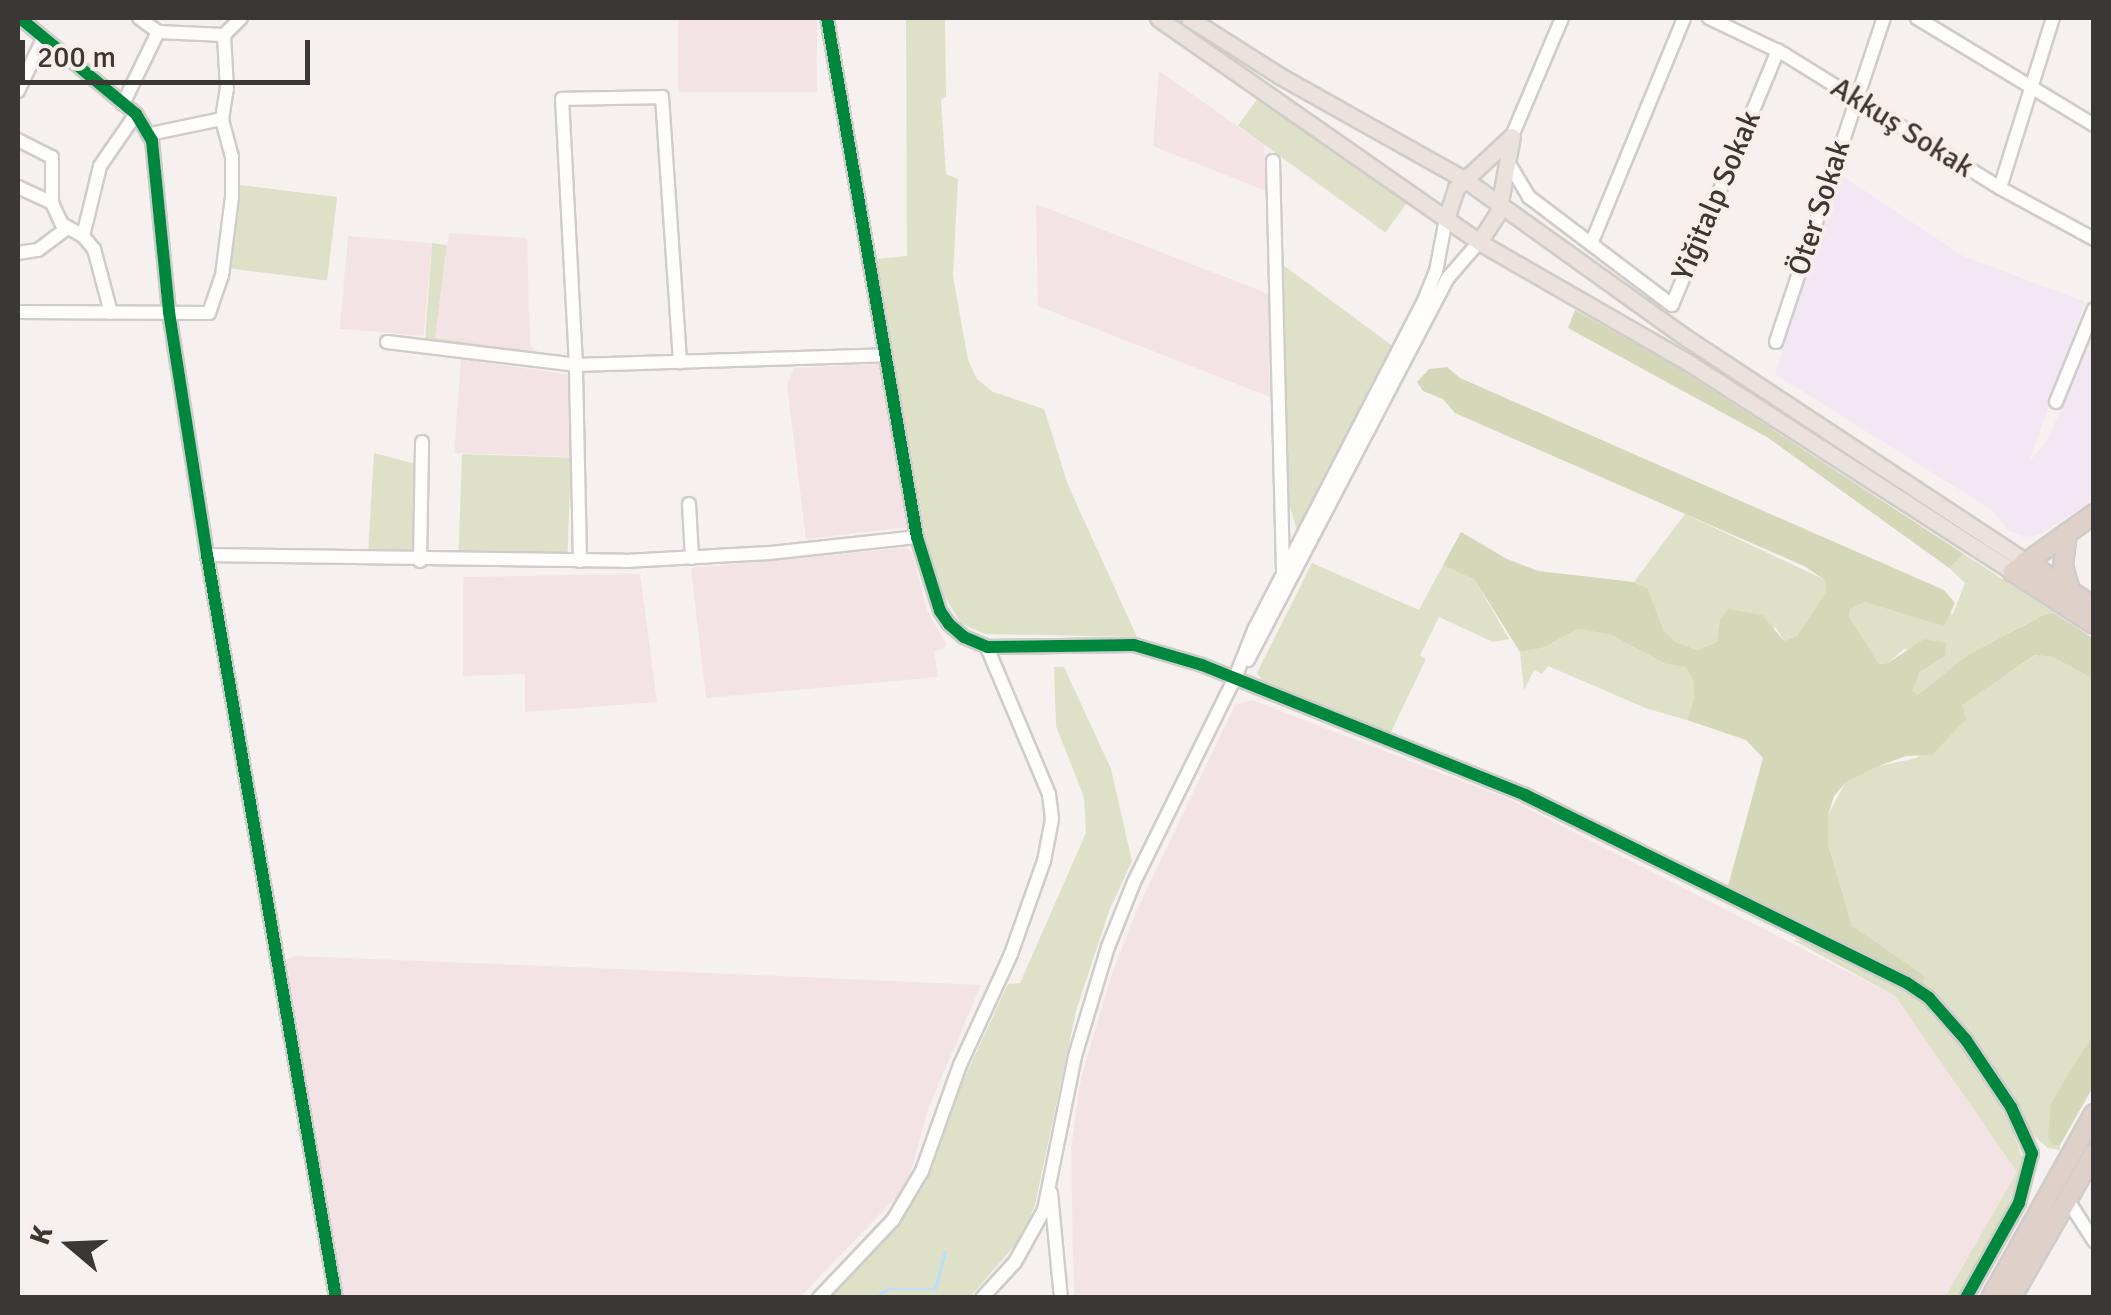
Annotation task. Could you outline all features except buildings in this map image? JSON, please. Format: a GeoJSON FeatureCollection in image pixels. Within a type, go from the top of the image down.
{"type":"FeatureCollection","features":[{"type":"Feature","properties":{"kind":"highway"},"geometry":{"type":"LineString","coordinates":[[2025,571],[2094,514]]}},
{"type":"Feature","properties":{"kind":"highway"},"geometry":{"type":"LineString","coordinates":[[2068,533],[2062,566],[2070,592]]}},
{"type":"Feature","properties":{"kind":"highway"},"geometry":{"type":"LineString","coordinates":[[2025,571],[2094,607]]}},
{"type":"Feature","properties":{"kind":"highway"},"geometry":{"type":"LineString","coordinates":[[2025,571],[2094,624]]}},
{"type":"Feature","properties":{"kind":"highway"},"geometry":{"type":"LineString","coordinates":[[1990,1298],[2094,1114]]}},
{"type":"Feature","properties":{"kind":"highway"},"geometry":{"type":"LineString","coordinates":[[2011,1298],[2094,1153]]}},
{"type":"Feature","properties":{"kind":"main road"},"geometry":{"type":"LineString","coordinates":[[1158,18],[1479,242],[1686,361],[2025,571]]}},
{"type":"Feature","properties":{"kind":"main road"},"geometry":{"type":"LineString","coordinates":[[1189,18],[1280,76],[1499,202],[1673,328],[2025,571]]}},
{"type":"Feature","properties":{"kind":"main road"},"geometry":{"type":"LineString","coordinates":[[1446,219],[1450,196],[1512,136]]}},
{"type":"Feature","properties":{"kind":"main road"},"geometry":{"type":"LineString","coordinates":[[1479,242],[1494,224],[1512,136]]}},
{"type":"Feature","properties":{"kind":"street"},"geometry":{"type":"LineString","coordinates":[[20,18],[136,114],[150,134],[168,312],[336,1298]]}},
{"type":"Feature","properties":{"kind":"street"},"geometry":{"type":"LineString","coordinates":[[139,18],[158,32],[224,34],[241,18]]}},
{"type":"Feature","properties":{"kind":"street"},"geometry":{"type":"LineString","coordinates":[[827,18],[917,537],[940,611],[964,638],[987,647],[1134,645],[1164,651],[1526,796],[1851,953],[1929,998],[1975,1053],[2011,1107],[2032,1153],[2019,1203],[1966,1298]]}},
{"type":"Feature","properties":{"kind":"street"},"geometry":{"type":"LineString","coordinates":[[1512,136],[1562,18]]}},
{"type":"Feature","properties":{"kind":"street"},"geometry":{"type":"LineString","coordinates":[[1591,244],[1684,18]]}},
{"type":"Feature","properties":{"kind":"street","name":"Akkuş Sokak"},"geometry":{"type":"LineString","coordinates":[[1709,18],[1778,50],[2000,188],[2094,240]]}},
{"type":"Feature","properties":{"kind":"street","name":"Öter Sokak"},"geometry":{"type":"LineString","coordinates":[[1776,342],[1884,18]]}},
{"type":"Feature","properties":{"kind":"street"},"geometry":{"type":"LineString","coordinates":[[1917,18],[2094,125]]}},
{"type":"Feature","properties":{"kind":"street"},"geometry":{"type":"LineString","coordinates":[[2000,188],[2054,18]]}},
{"type":"Feature","properties":{"kind":"street"},"geometry":{"type":"LineString","coordinates":[[124,104],[158,32]]}},
{"type":"Feature","properties":{"kind":"street"},"geometry":{"type":"LineString","coordinates":[[18,312],[210,313],[220,286],[233,174],[222,120],[228,89],[224,34]]}},
{"type":"Feature","properties":{"kind":"street"},"geometry":{"type":"LineString","coordinates":[[18,91],[43,39]]}},
{"type":"Feature","properties":{"kind":"street","name":"Yiğitalp Sokak"},"geometry":{"type":"LineString","coordinates":[[1508,162],[1529,197],[1672,304],[1778,50]]}},
{"type":"Feature","properties":{"kind":"street"},"geometry":{"type":"LineString","coordinates":[[580,562],[576,365],[562,99],[662,96],[680,362]]}},
{"type":"Feature","properties":{"kind":"street"},"geometry":{"type":"LineString","coordinates":[[83,236],[100,166],[136,114]]}},
{"type":"Feature","properties":{"kind":"street"},"geometry":{"type":"LineString","coordinates":[[150,134],[222,120]]}},
{"type":"Feature","properties":{"kind":"street"},"geometry":{"type":"LineString","coordinates":[[18,140],[52,157],[52,203],[57,219],[83,236],[94,249],[111,312]]}},
{"type":"Feature","properties":{"kind":"street"},"geometry":{"type":"LineString","coordinates":[[1273,160],[1283,573]]}},
{"type":"Feature","properties":{"kind":"street"},"geometry":{"type":"LineString","coordinates":[[18,188],[52,203]]}},
{"type":"Feature","properties":{"kind":"street"},"geometry":{"type":"LineString","coordinates":[[982,1298],[1027,1245],[1050,1186],[1074,1056],[1108,947],[1148,851],[1236,678],[1283,573],[1423,304],[1436,271],[1446,219]]}},
{"type":"Feature","properties":{"kind":"street"},"geometry":{"type":"LineString","coordinates":[[18,254],[31,253],[67,228]]}},
{"type":"Feature","properties":{"kind":"street"},"geometry":{"type":"LineString","coordinates":[[1236,678],[1264,636],[1446,279],[1479,242]]}},
{"type":"Feature","properties":{"kind":"street"},"geometry":{"type":"LineString","coordinates":[[1672,304],[1673,328]]}},
{"type":"Feature","properties":{"kind":"street"},"geometry":{"type":"LineString","coordinates":[[2056,402],[2094,309]]}},
{"type":"Feature","properties":{"kind":"street"},"geometry":{"type":"LineString","coordinates":[[387,342],[576,365],[886,355]]}},
{"type":"Feature","properties":{"kind":"street"},"geometry":{"type":"LineString","coordinates":[[420,562],[422,442]]}},
{"type":"Feature","properties":{"kind":"street"},"geometry":{"type":"LineString","coordinates":[[689,504],[692,558]]}},
{"type":"Feature","properties":{"kind":"street"},"geometry":{"type":"LineString","coordinates":[[207,555],[420,562],[580,562],[692,558],[917,537]]}},
{"type":"Feature","properties":{"kind":"street"},"geometry":{"type":"LineString","coordinates":[[818,1298],[893,1220],[922,1171],[960,1065],[1012,954],[1044,862],[1052,819],[1049,794],[987,647]]}},
{"type":"Feature","properties":{"kind":"street"},"geometry":{"type":"LineString","coordinates":[[1050,1186],[1061,1298]]}},
{"type":"Feature","properties":{"kind":"street"},"geometry":{"type":"LineString","coordinates":[[2067,1199],[2094,1241]]}},
{"type":"Feature","properties":{"kind":"shaded area"},"geometry":{"type":"Polygon","coordinates":[[[678,18],[817,18],[817,92],[678,92],[678,18]]]}},
{"type":"Feature","properties":{"kind":"shaded area"},"geometry":{"type":"Polygon","coordinates":[[[1159,71],[1264,145],[1266,191],[1153,146],[1159,71]]]}},
{"type":"Feature","properties":{"kind":"shaded area"},"geometry":{"type":"Polygon","coordinates":[[[1844,177],[1963,256],[2085,302],[2029,462],[2048,440],[2093,330],[2093,501],[2041,534],[2030,537],[2009,531],[1992,510],[1775,374],[1838,179],[1844,177]]]}},
{"type":"Feature","properties":{"kind":"shaded area"},"geometry":{"type":"Polygon","coordinates":[[[1036,204],[1269,294],[1270,397],[1038,306],[1036,204]]]}},
{"type":"Feature","properties":{"kind":"shaded area"},"geometry":{"type":"Polygon","coordinates":[[[449,233],[527,238],[530,345],[537,353],[435,338],[449,233]]]}},
{"type":"Feature","properties":{"kind":"shaded area"},"geometry":{"type":"Polygon","coordinates":[[[348,236],[432,243],[424,336],[340,329],[348,236]]]}},
{"type":"Feature","properties":{"kind":"shaded area"},"geometry":{"type":"Polygon","coordinates":[[[461,359],[571,375],[571,457],[454,453],[461,359]]]}},
{"type":"Feature","properties":{"kind":"shaded area"},"geometry":{"type":"Polygon","coordinates":[[[881,364],[908,527],[806,539],[787,385],[794,368],[881,364]]]}},
{"type":"Feature","properties":{"kind":"shaded area"},"geometry":{"type":"Polygon","coordinates":[[[905,548],[912,552],[927,611],[946,643],[944,649],[934,651],[938,677],[706,698],[691,568],[905,548]]]}},
{"type":"Feature","properties":{"kind":"shaded area"},"geometry":{"type":"Polygon","coordinates":[[[640,574],[657,702],[525,712],[525,674],[463,676],[463,577],[640,574]]]}},
{"type":"Feature","properties":{"kind":"shaded area"},"geometry":{"type":"Polygon","coordinates":[[[1252,700],[1511,800],[1895,996],[2017,1172],[1945,1297],[1074,1298],[1071,1148],[1081,1078],[1134,916],[1235,705],[1252,700]]]}},
{"type":"Feature","properties":{"kind":"shaded area"},"geometry":{"type":"Polygon","coordinates":[[[294,956],[981,985],[928,1109],[907,1186],[800,1297],[344,1298],[286,960],[294,956]]]}},
{"type":"Feature","properties":{"kind":"green space"},"geometry":{"type":"Polygon","coordinates":[[[906,18],[945,18],[946,96],[941,100],[946,174],[958,179],[953,276],[968,360],[977,379],[993,392],[1044,409],[1068,485],[1137,637],[985,634],[961,623],[944,596],[925,533],[875,259],[907,256],[906,18]]]}},
{"type":"Feature","properties":{"kind":"green space"},"geometry":{"type":"Polygon","coordinates":[[[1261,94],[1408,201],[1385,233],[1238,126],[1261,94]]]}},
{"type":"Feature","properties":{"kind":"green space"},"geometry":{"type":"Polygon","coordinates":[[[239,185],[337,197],[327,280],[229,268],[239,185]]]}},
{"type":"Feature","properties":{"kind":"green space"},"geometry":{"type":"Polygon","coordinates":[[[432,243],[447,245],[435,338],[521,350],[522,357],[425,342],[432,243]]]}},
{"type":"Feature","properties":{"kind":"green space"},"geometry":{"type":"Polygon","coordinates":[[[1283,265],[1394,347],[1297,530],[1289,504],[1283,265]]]}},
{"type":"Feature","properties":{"kind":"green space"},"geometry":{"type":"Polygon","coordinates":[[[1575,310],[1672,364],[1964,554],[1949,568],[1767,437],[1568,328],[1575,310]]]}},
{"type":"Feature","properties":{"kind":"green space"},"geometry":{"type":"Polygon","coordinates":[[[1447,367],[1460,378],[1944,590],[1955,603],[1944,626],[1865,602],[1850,609],[1849,616],[1879,664],[1888,663],[1924,639],[1946,643],[1945,656],[1920,672],[1912,691],[1918,695],[1969,654],[2046,614],[2056,614],[2093,638],[2093,679],[2053,657],[2035,655],[1962,705],[1966,719],[1932,755],[1906,756],[1879,766],[1845,783],[1834,796],[1828,815],[1828,844],[1852,926],[1925,976],[1923,983],[1728,886],[1763,758],[1746,740],[1687,720],[1694,698],[1693,679],[1685,667],[1666,664],[1611,635],[1579,629],[1542,648],[1520,652],[1475,580],[1443,565],[1461,532],[1507,559],[1538,571],[1634,582],[1648,589],[1664,631],[1676,642],[1698,650],[1717,642],[1720,619],[1729,609],[1762,615],[1784,641],[1797,636],[1826,591],[1825,580],[1804,566],[1455,413],[1443,399],[1423,391],[1417,382],[1429,369],[1447,367]]]}},
{"type":"Feature","properties":{"kind":"green space"},"geometry":{"type":"Polygon","coordinates":[[[374,453],[416,464],[413,554],[368,554],[374,453]]]}},
{"type":"Feature","properties":{"kind":"green space"},"geometry":{"type":"Polygon","coordinates":[[[462,454],[571,458],[567,557],[459,553],[462,454]]]}},
{"type":"Feature","properties":{"kind":"green space"},"geometry":{"type":"Polygon","coordinates":[[[1685,514],[1825,580],[1826,591],[1797,636],[1784,641],[1776,628],[1720,619],[1718,642],[1698,650],[1676,642],[1664,631],[1648,589],[1634,582],[1685,514]]]}},
{"type":"Feature","properties":{"kind":"green space"},"geometry":{"type":"Polygon","coordinates":[[[1964,554],[2056,614],[2036,619],[1969,654],[1919,696],[1911,692],[1920,672],[1945,656],[1904,649],[1888,663],[1879,664],[1849,616],[1850,608],[1865,602],[1953,614],[1965,583],[1949,568],[1964,554]]]}},
{"type":"Feature","properties":{"kind":"green space"},"geometry":{"type":"Polygon","coordinates":[[[1312,563],[1419,610],[1443,565],[1475,580],[1509,639],[1493,642],[1439,617],[1420,655],[1426,659],[1390,734],[1263,681],[1257,673],[1312,563]]]}},
{"type":"Feature","properties":{"kind":"green space"},"geometry":{"type":"Polygon","coordinates":[[[1579,629],[1611,635],[1666,664],[1685,667],[1693,679],[1694,698],[1687,720],[1648,709],[1548,666],[1542,674],[1534,670],[1524,690],[1520,652],[1542,648],[1579,629]]]}},
{"type":"Feature","properties":{"kind":"green space"},"geometry":{"type":"Polygon","coordinates":[[[2036,655],[2053,657],[2093,679],[2093,1034],[2071,1072],[2053,1145],[2060,1145],[2060,1150],[2048,1148],[2035,1137],[1967,1033],[1923,983],[1925,976],[1852,927],[1828,844],[1828,815],[1845,783],[1879,766],[1917,758],[1961,705],[2036,655]]]}},
{"type":"Feature","properties":{"kind":"green space"},"geometry":{"type":"Polygon","coordinates":[[[1054,667],[1064,667],[1111,769],[1132,861],[1109,911],[1076,1011],[1035,1205],[1021,1238],[970,1297],[829,1298],[897,1225],[923,1185],[955,1098],[1008,984],[1020,983],[1086,833],[1084,797],[1056,726],[1054,667]]]}},
{"type":"Feature","properties":{"kind":"green space"},"geometry":{"type":"Polygon","coordinates":[[[1793,940],[1813,942],[1917,998],[1939,1017],[1989,1084],[2011,1127],[2023,1159],[2021,1175],[1995,1234],[1957,1297],[1945,1297],[2017,1172],[1895,996],[1793,940]]]}},
{"type":"Feature","properties":{"kind":"green space"},"geometry":{"type":"Polygon","coordinates":[[[2093,1034],[2093,1087],[2060,1145],[2053,1145],[2048,1138],[2051,1103],[2093,1034]]]}},
{"type":"Feature","properties":{"kind":"waterway"},"geometry":{"type":"LineString","coordinates":[[874,1298],[888,1289],[935,1289],[945,1252]]}},
{"type":"Feature","properties":{"kind":"cycle path"},"geometry":{"type":"LineString","coordinates":[[20,18],[136,114],[152,141],[169,312],[207,555],[336,1298]]}},
{"type":"Feature","properties":{"kind":"cycle path"},"geometry":{"type":"LineString","coordinates":[[827,18],[917,537],[940,611],[949,624],[964,637],[987,647],[1134,645],[1202,665],[1525,795],[1907,983],[1929,998],[1966,1040],[2011,1107],[2032,1153],[2019,1203],[1966,1298]]}}]}
